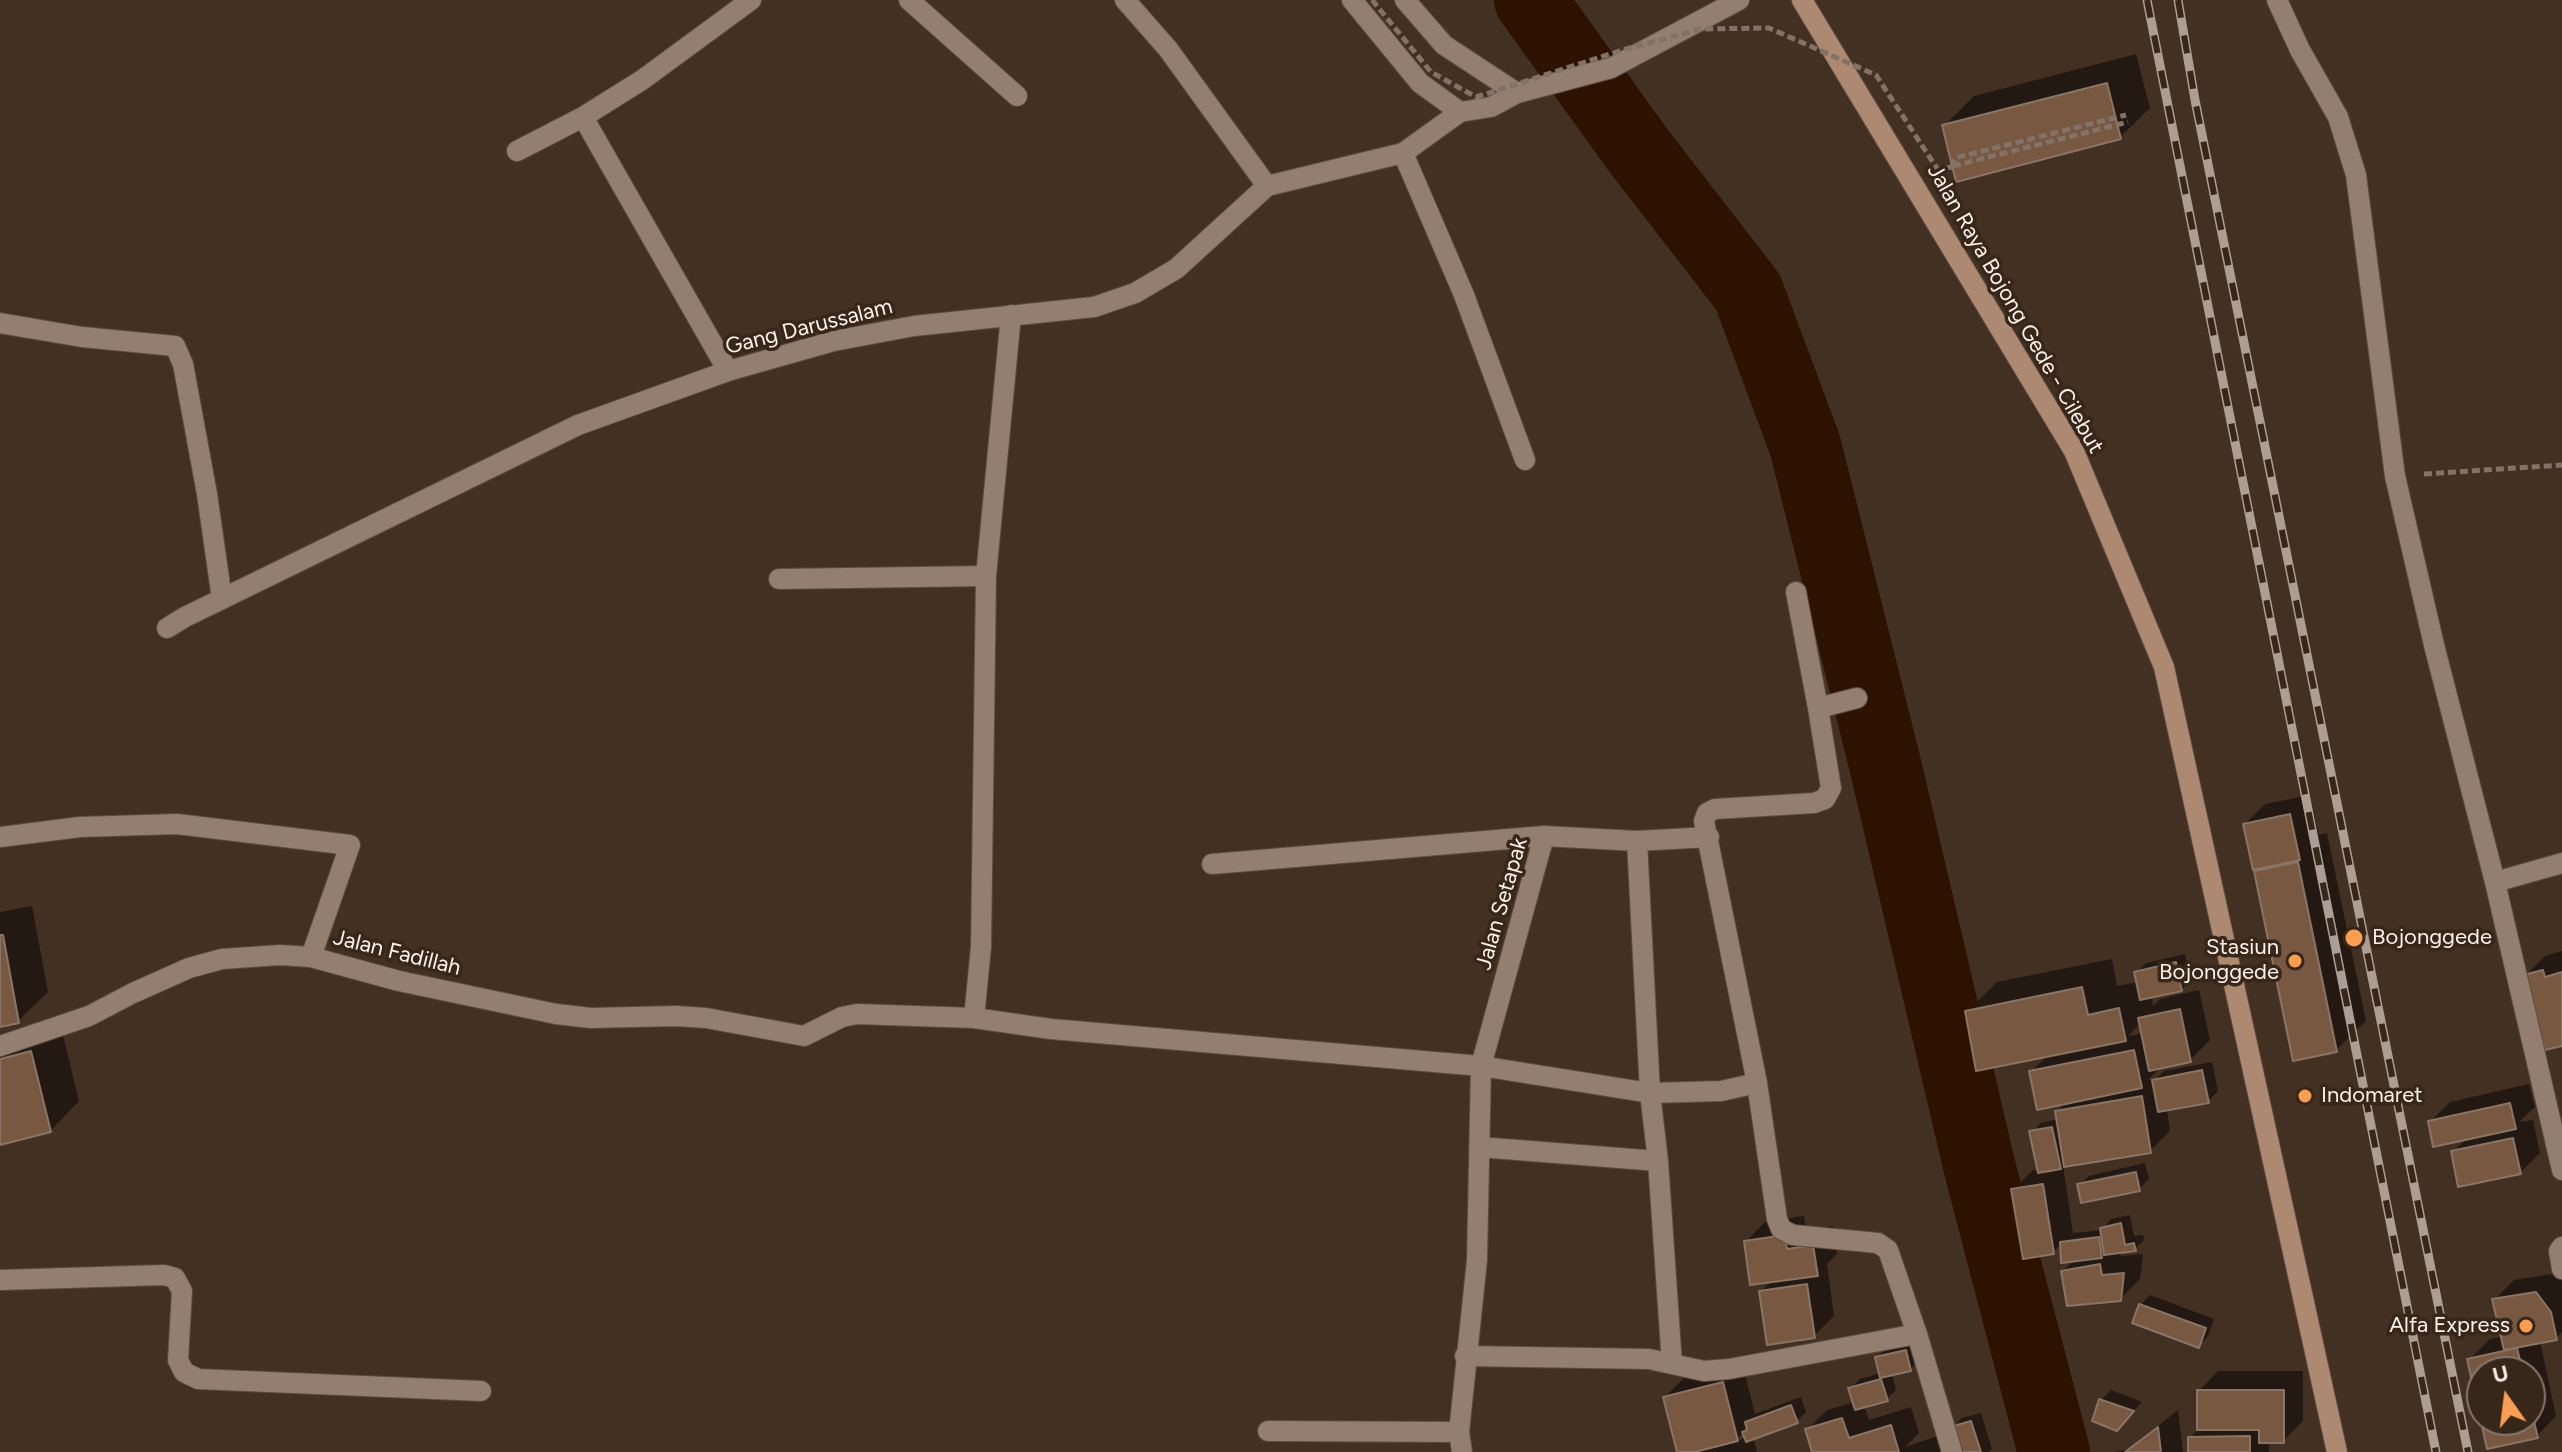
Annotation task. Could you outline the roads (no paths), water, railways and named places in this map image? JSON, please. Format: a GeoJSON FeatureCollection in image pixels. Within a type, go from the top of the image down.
{"type":"FeatureCollection","features":[{"type":"Feature","properties":{"kind":"main road","name":"Jalan Raya Bojong Gede - Cilebut"},"geometry":{"type":"LineString","coordinates":[[1802,0],[2074,451],[2164,667],[2337,1452]]}},
{"type":"Feature","properties":{"kind":"street"},"geometry":{"type":"LineString","coordinates":[[517,151],[583,117],[642,80],[751,0]]}},
{"type":"Feature","properties":{"kind":"street"},"geometry":{"type":"LineString","coordinates":[[909,0],[1017,96]]}},
{"type":"Feature","properties":{"kind":"street"},"geometry":{"type":"LineString","coordinates":[[1125,0],[1175,58],[1267,186]]}},
{"type":"Feature","properties":{"kind":"street"},"geometry":{"type":"LineString","coordinates":[[1352,0],[1420,83],[1460,112],[1491,107],[1517,93],[1611,68],[1739,0]]}},
{"type":"Feature","properties":{"kind":"street"},"geometry":{"type":"LineString","coordinates":[[1405,0],[1444,45],[1517,93]]}},
{"type":"Feature","properties":{"kind":"street"},"geometry":{"type":"LineString","coordinates":[[2277,0],[2300,50],[2338,117],[2356,175],[2395,476],[2562,1170]]}},
{"type":"Feature","properties":{"kind":"street","name":"Gang Darussalam"},"geometry":{"type":"LineString","coordinates":[[167,628],[578,425],[728,371],[834,341],[914,326],[1094,307],[1135,293],[1176,269],[1267,186],[1403,153],[1460,112]]}},
{"type":"Feature","properties":{"kind":"street"},"geometry":{"type":"LineString","coordinates":[[583,117],[728,371]]}},
{"type":"Feature","properties":{"kind":"street"},"geometry":{"type":"LineString","coordinates":[[1403,153],[1464,295],[1525,460]]}},
{"type":"Feature","properties":{"kind":"street"},"geometry":{"type":"LineString","coordinates":[[1011,315],[986,576],[981,947],[974,1018],[1051,1029],[1481,1066],[1650,1093],[1721,1091],[1757,1083]]}},
{"type":"Feature","properties":{"kind":"street"},"geometry":{"type":"LineString","coordinates":[[0,323],[82,337],[175,346],[183,364],[222,599]]}},
{"type":"Feature","properties":{"kind":"street"},"geometry":{"type":"LineString","coordinates":[[779,579],[986,576]]}},
{"type":"Feature","properties":{"kind":"street"},"geometry":{"type":"LineString","coordinates":[[1796,592],[1831,788],[1825,799],[1814,803],[1715,809],[1707,813],[1704,821],[1757,1083],[1777,1219],[1781,1229],[1793,1235],[1878,1243],[1888,1250],[1952,1452]]}},
{"type":"Feature","properties":{"kind":"street"},"geometry":{"type":"LineString","coordinates":[[1818,708],[1857,698]]}},
{"type":"Feature","properties":{"kind":"street"},"geometry":{"type":"LineString","coordinates":[[0,837],[93,826],[177,824],[350,845],[311,957]]}},
{"type":"Feature","properties":{"kind":"street"},"geometry":{"type":"LineString","coordinates":[[1212,864],[1544,836]]}},
{"type":"Feature","properties":{"kind":"street","name":"Jalan Setapak"},"geometry":{"type":"LineString","coordinates":[[1460,1442],[1465,1356],[1477,1260],[1481,1066],[1544,836],[1637,841],[1709,837]]}},
{"type":"Feature","properties":{"kind":"street"},"geometry":{"type":"LineString","coordinates":[[1637,841],[1650,1093],[1658,1161],[1672,1364]]}},
{"type":"Feature","properties":{"kind":"street"},"geometry":{"type":"LineString","coordinates":[[2495,882],[2562,863]]}},
{"type":"Feature","properties":{"kind":"street","name":"Jalan Fadillah"},"geometry":{"type":"LineString","coordinates":[[0,1046],[89,1016],[189,968],[222,959],[280,955],[311,957],[399,981],[556,1014],[591,1018],[706,1018],[795,1036],[811,1035],[842,1017],[857,1014],[974,1018]]}},
{"type":"Feature","properties":{"kind":"street"},"geometry":{"type":"LineString","coordinates":[[1479,1147],[1658,1161]]}},
{"type":"Feature","properties":{"kind":"street"},"geometry":{"type":"LineString","coordinates":[[2562,1247],[2559,1251],[2562,1269]]}},
{"type":"Feature","properties":{"kind":"street"},"geometry":{"type":"LineString","coordinates":[[0,1280],[164,1275],[175,1278],[182,1291],[178,1360],[184,1372],[198,1379],[481,1391]]}},
{"type":"Feature","properties":{"kind":"street"},"geometry":{"type":"LineString","coordinates":[[1465,1356],[1649,1359],[1704,1371],[1917,1334]]}},
{"type":"Feature","properties":{"kind":"street"},"geometry":{"type":"LineString","coordinates":[[1268,1431],[1460,1442]]}},
{"type":"Feature","properties":{"kind":"waterway"},"geometry":{"type":"LineString","coordinates":[[1530,0],[1638,150],[1748,292],[1805,445],[1885,764],[1980,1169],[2054,1452]]}},
{"type":"Feature","properties":{"kind":"railway"},"geometry":{"type":"LineString","coordinates":[[2147,0],[2436,1452]]}},
{"type":"Feature","properties":{"kind":"railway"},"geometry":{"type":"LineString","coordinates":[[2178,0],[2195,100],[2468,1452]]}},
{"type":"Feature","properties":{"kind":"place","name":"Bojonggede"},"geometry":{"type":"Point","coordinates":[2354,938]}},
{"type":"Feature","properties":{"kind":"place","name":"Stasiun Bojonggede"},"geometry":{"type":"Point","coordinates":[2295,961]}},
{"type":"Feature","properties":{"kind":"place","name":"Indomaret"},"geometry":{"type":"Point","coordinates":[2305,1096]}},
{"type":"Feature","properties":{"kind":"place","name":"Alfa Express"},"geometry":{"type":"Point","coordinates":[2526,1326]}}]}
